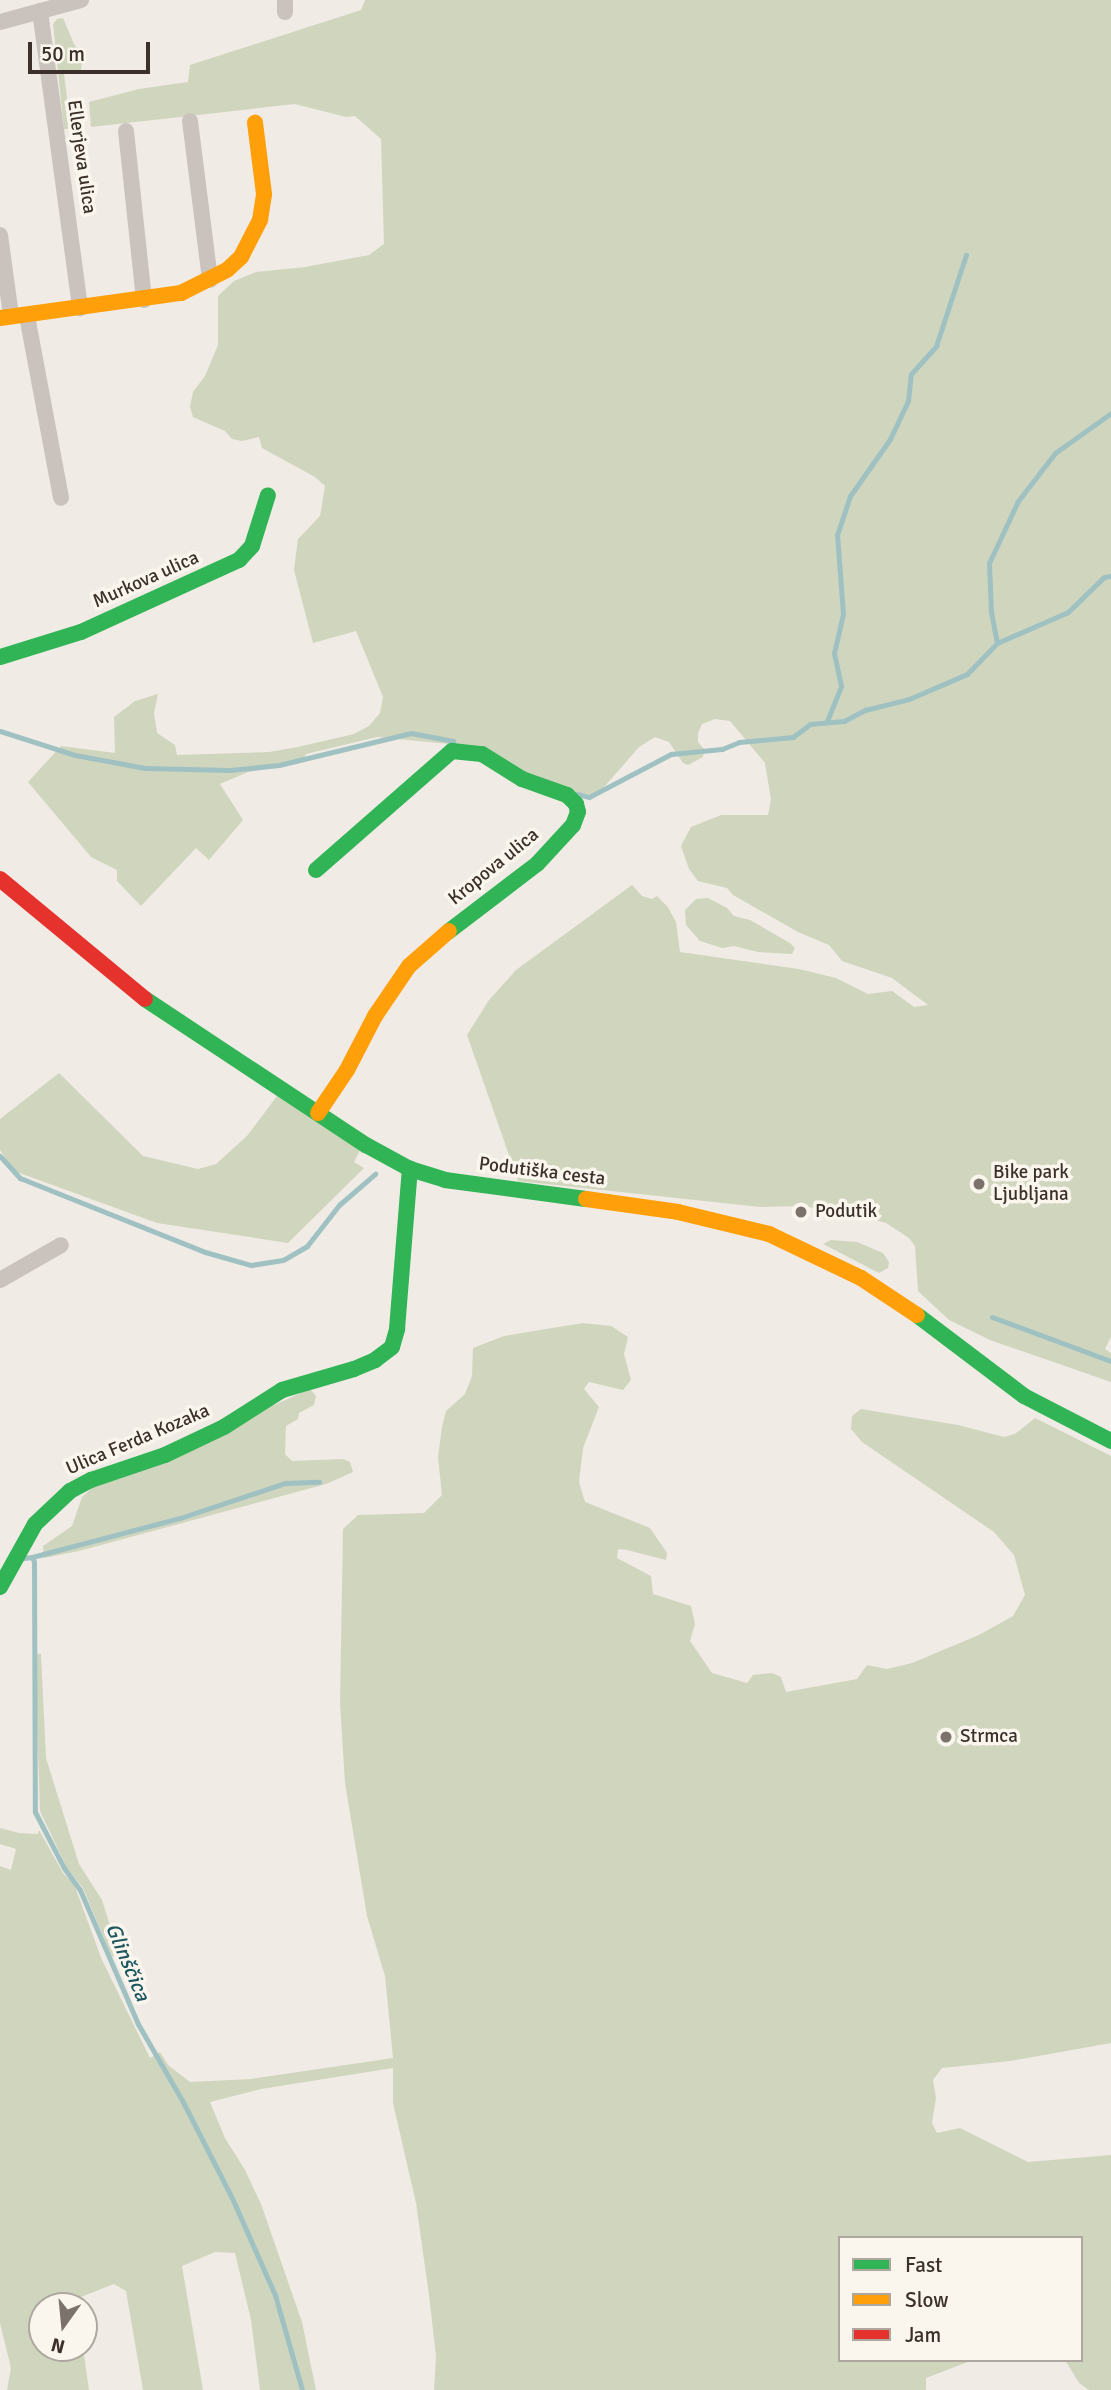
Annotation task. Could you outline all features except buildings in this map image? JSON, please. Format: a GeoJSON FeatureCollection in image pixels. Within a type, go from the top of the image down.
{"type":"FeatureCollection","features":[{"type":"Feature","properties":{"kind":"street"},"geometry":{"type":"LineString","coordinates":[[0,22],[79,0]]}},
{"type":"Feature","properties":{"kind":"street","name":"Ellerjeva ulica"},"geometry":{"type":"LineString","coordinates":[[40,12],[80,308]]}},
{"type":"Feature","properties":{"kind":"street"},"geometry":{"type":"LineString","coordinates":[[190,121],[210,280]]}},
{"type":"Feature","properties":{"kind":"street"},"geometry":{"type":"LineString","coordinates":[[12,316],[181,293],[210,280],[241,257],[260,219],[264,194],[255,123]]}},
{"type":"Feature","properties":{"kind":"street"},"geometry":{"type":"LineString","coordinates":[[126,131],[144,299]]}},
{"type":"Feature","properties":{"kind":"street"},"geometry":{"type":"LineString","coordinates":[[0,234],[12,316],[61,498]]}},
{"type":"Feature","properties":{"kind":"street","name":"Murkova ulica"},"geometry":{"type":"LineString","coordinates":[[0,657],[81,632],[239,560],[252,545],[268,495]]}},
{"type":"Feature","properties":{"kind":"street","name":"Kropova ulica"},"geometry":{"type":"LineString","coordinates":[[316,870],[452,751],[464,750],[482,754],[522,779],[566,795],[576,804],[578,812],[572,825],[537,864],[432,944],[409,966],[375,1016],[347,1070],[318,1113]]}},
{"type":"Feature","properties":{"kind":"street","name":"Podutiška cesta"},"geometry":{"type":"LineString","coordinates":[[0,879],[158,1009],[410,1169],[445,1180],[678,1212],[769,1234],[861,1278],[941,1331],[1024,1396],[1111,1441]]}},
{"type":"Feature","properties":{"kind":"street","name":"Ulica Ferda Kozaka"},"geometry":{"type":"LineString","coordinates":[[5,1580],[35,1524],[70,1491],[91,1480],[165,1455],[224,1427],[282,1390],[354,1369],[392,1347],[397,1329],[410,1169]]}},
{"type":"Feature","properties":{"kind":"street"},"geometry":{"type":"LineString","coordinates":[[0,1280],[61,1245]]}},
{"type":"Feature","properties":{"kind":"green space"},"geometry":{"type":"Polygon","coordinates":[[[365,0],[1111,0],[1111,1337],[1105,1349],[1111,1353],[1111,1382],[990,1340],[949,1320],[918,1291],[915,1246],[909,1238],[886,1223],[850,1213],[801,1206],[760,1207],[518,1181],[467,1035],[489,1000],[516,970],[632,885],[642,896],[652,899],[657,896],[667,906],[676,922],[680,952],[799,969],[836,978],[868,994],[892,991],[914,1007],[928,1005],[892,978],[842,961],[829,945],[798,932],[733,895],[727,888],[698,881],[689,869],[681,846],[691,827],[721,815],[768,815],[771,800],[765,763],[730,721],[715,719],[702,724],[698,742],[704,749],[703,757],[688,765],[683,763],[669,742],[655,737],[639,747],[605,786],[593,795],[570,792],[449,744],[377,737],[306,754],[301,763],[248,772],[220,784],[243,820],[209,860],[196,848],[141,906],[117,881],[117,870],[91,857],[28,782],[61,746],[115,753],[114,717],[135,701],[158,694],[154,713],[157,733],[175,745],[177,755],[269,752],[298,747],[354,734],[369,726],[380,713],[383,697],[356,631],[313,643],[294,570],[298,539],[320,516],[325,486],[315,477],[262,448],[259,437],[242,441],[232,439],[225,431],[193,417],[190,407],[193,392],[205,376],[218,345],[218,296],[234,281],[256,272],[305,267],[369,255],[384,244],[381,139],[355,116],[346,117],[295,104],[91,127],[89,102],[139,89],[188,82],[190,65],[361,10],[365,0]]]}},
{"type":"Feature","properties":{"kind":"green space"},"geometry":{"type":"Polygon","coordinates":[[[63,18],[74,44],[82,54],[81,71],[64,74],[71,129],[64,129],[53,24],[57,19],[63,18]]]}},
{"type":"Feature","properties":{"kind":"green space"},"geometry":{"type":"Polygon","coordinates":[[[708,898],[727,908],[734,916],[750,920],[790,943],[795,948],[792,954],[758,952],[734,946],[722,948],[700,941],[686,925],[685,910],[696,899],[708,898]]]}},
{"type":"Feature","properties":{"kind":"green space"},"geometry":{"type":"Polygon","coordinates":[[[59,1073],[143,1156],[198,1169],[216,1164],[247,1136],[277,1096],[360,1150],[354,1162],[364,1168],[288,1243],[157,1223],[14,1171],[0,1150],[0,1119],[59,1073]]]}},
{"type":"Feature","properties":{"kind":"green space"},"geometry":{"type":"Polygon","coordinates":[[[831,1240],[857,1242],[883,1253],[889,1262],[888,1268],[879,1273],[823,1244],[831,1240]]]}},
{"type":"Feature","properties":{"kind":"green space"},"geometry":{"type":"Polygon","coordinates":[[[583,1323],[611,1326],[628,1337],[624,1354],[631,1380],[623,1390],[589,1382],[584,1389],[599,1407],[583,1448],[579,1482],[585,1502],[650,1528],[667,1553],[666,1560],[618,1549],[617,1558],[651,1576],[653,1594],[691,1606],[695,1624],[690,1641],[712,1673],[747,1683],[753,1675],[772,1673],[781,1677],[786,1692],[857,1679],[867,1665],[887,1669],[912,1663],[979,1635],[1013,1616],[1025,1595],[1014,1555],[994,1532],[862,1442],[851,1429],[852,1416],[861,1409],[958,1425],[1004,1437],[1015,1434],[1035,1418],[1111,1456],[1111,2043],[1010,2061],[942,2068],[933,2080],[936,2098],[932,2123],[937,2133],[960,2128],[1028,2162],[1111,2155],[1111,2390],[1089,2390],[1079,2383],[1066,2362],[1083,2362],[1083,2236],[838,2236],[838,2362],[968,2362],[926,2378],[926,2390],[434,2390],[436,2356],[429,2295],[416,2203],[393,2103],[393,2068],[261,2089],[210,2102],[225,2138],[245,2170],[261,2204],[302,2322],[316,2390],[260,2390],[251,2320],[235,2253],[215,2252],[182,2266],[203,2390],[143,2390],[126,2291],[114,2284],[94,2292],[28,2292],[28,2362],[85,2362],[89,2390],[7,2390],[11,2368],[0,2323],[0,1866],[11,1870],[16,1849],[0,1844],[0,1828],[38,1834],[39,1830],[63,1873],[74,1884],[102,1960],[150,2058],[160,2052],[168,2065],[190,2082],[251,2079],[393,2058],[385,1976],[367,1916],[345,1783],[340,1703],[343,1529],[358,1515],[424,1513],[442,1495],[438,1457],[442,1427],[446,1411],[465,1394],[472,1376],[473,1348],[504,1336],[583,1323]]]}},
{"type":"Feature","properties":{"kind":"green space"},"geometry":{"type":"Polygon","coordinates":[[[310,1389],[316,1396],[314,1405],[299,1413],[298,1419],[286,1426],[285,1454],[292,1461],[343,1459],[350,1462],[353,1472],[326,1484],[79,1551],[44,1558],[43,1546],[72,1526],[82,1497],[97,1484],[310,1389]]]}},
{"type":"Feature","properties":{"kind":"green space"},"geometry":{"type":"Polygon","coordinates":[[[35,1654],[41,1654],[46,1758],[79,1864],[102,1900],[119,1954],[112,1957],[83,1888],[67,1868],[40,1811],[35,1654]]]}},
{"type":"Feature","properties":{"kind":"waterway"},"geometry":{"type":"LineString","coordinates":[[827,721],[841,686],[834,653],[843,614],[837,535],[850,496],[890,439],[908,401],[911,374],[936,346],[966,255]]}},
{"type":"Feature","properties":{"kind":"waterway"},"geometry":{"type":"LineString","coordinates":[[997,643],[991,611],[989,563],[1018,501],[1055,453],[1111,413]]}},
{"type":"Feature","properties":{"kind":"waterway"},"geometry":{"type":"LineString","coordinates":[[577,794],[589,797],[671,754],[722,749],[739,742],[793,737],[810,724],[844,721],[865,710],[909,699],[967,674],[997,643],[1068,612],[1104,577],[1111,576]]}},
{"type":"Feature","properties":{"kind":"waterway"},"geometry":{"type":"LineString","coordinates":[[0,731],[75,755],[145,768],[230,770],[279,765],[411,733],[453,741]]}},
{"type":"Feature","properties":{"kind":"waterway"},"geometry":{"type":"LineString","coordinates":[[0,1156],[20,1178],[205,1252],[251,1265],[283,1260],[307,1246],[339,1205],[375,1174]]}},
{"type":"Feature","properties":{"kind":"waterway"},"geometry":{"type":"LineString","coordinates":[[992,1317],[1111,1361]]}},
{"type":"Feature","properties":{"kind":"waterway"},"geometry":{"type":"LineString","coordinates":[[32,1557],[180,1518],[285,1483],[319,1482]]}},
{"type":"Feature","properties":{"kind":"waterway","name":"Glinščica"},"geometry":{"type":"LineString","coordinates":[[24,1558],[32,1557],[34,1562],[35,1812],[64,1868],[80,1890],[138,2024],[183,2102],[232,2198],[275,2295],[302,2390]]}},
{"type":"Feature","properties":{"kind":"traffic: fast"},"geometry":{"type":"LineString","coordinates":[[0,657],[81,632],[239,560],[252,546],[268,495]]}},
{"type":"Feature","properties":{"kind":"traffic: fast"},"geometry":{"type":"LineString","coordinates":[[316,870],[452,751],[482,754],[522,779],[567,795],[576,804],[578,812],[573,825],[537,864],[449,931]]}},
{"type":"Feature","properties":{"kind":"traffic: fast"},"geometry":{"type":"LineString","coordinates":[[145,999],[366,1145],[410,1169],[445,1180],[586,1199]]}},
{"type":"Feature","properties":{"kind":"traffic: fast"},"geometry":{"type":"LineString","coordinates":[[0,1587],[35,1524],[70,1491],[91,1480],[165,1455],[224,1427],[282,1390],[354,1369],[375,1360],[392,1347],[397,1329],[410,1169]]}},
{"type":"Feature","properties":{"kind":"traffic: fast"},"geometry":{"type":"LineString","coordinates":[[917,1315],[1024,1396],[1111,1441]]}},
{"type":"Feature","properties":{"kind":"traffic: slow"},"geometry":{"type":"LineString","coordinates":[[0,318],[181,293],[227,270],[241,257],[260,220],[264,194],[255,123]]}},
{"type":"Feature","properties":{"kind":"traffic: slow"},"geometry":{"type":"LineString","coordinates":[[318,1113],[347,1070],[375,1016],[409,966],[449,931]]}},
{"type":"Feature","properties":{"kind":"traffic: slow"},"geometry":{"type":"LineString","coordinates":[[586,1199],[678,1212],[769,1234],[861,1278],[917,1315]]}},
{"type":"Feature","properties":{"kind":"traffic: jam"},"geometry":{"type":"LineString","coordinates":[[0,879],[145,999]]}},
{"type":"Feature","properties":{"kind":"place","name":"Bike park Ljubljana"},"geometry":{"type":"Point","coordinates":[979,1184]}},
{"type":"Feature","properties":{"kind":"place","name":"Podutik"},"geometry":{"type":"Point","coordinates":[801,1212]}},
{"type":"Feature","properties":{"kind":"place","name":"Strmca"},"geometry":{"type":"Point","coordinates":[946,1737]}}]}
